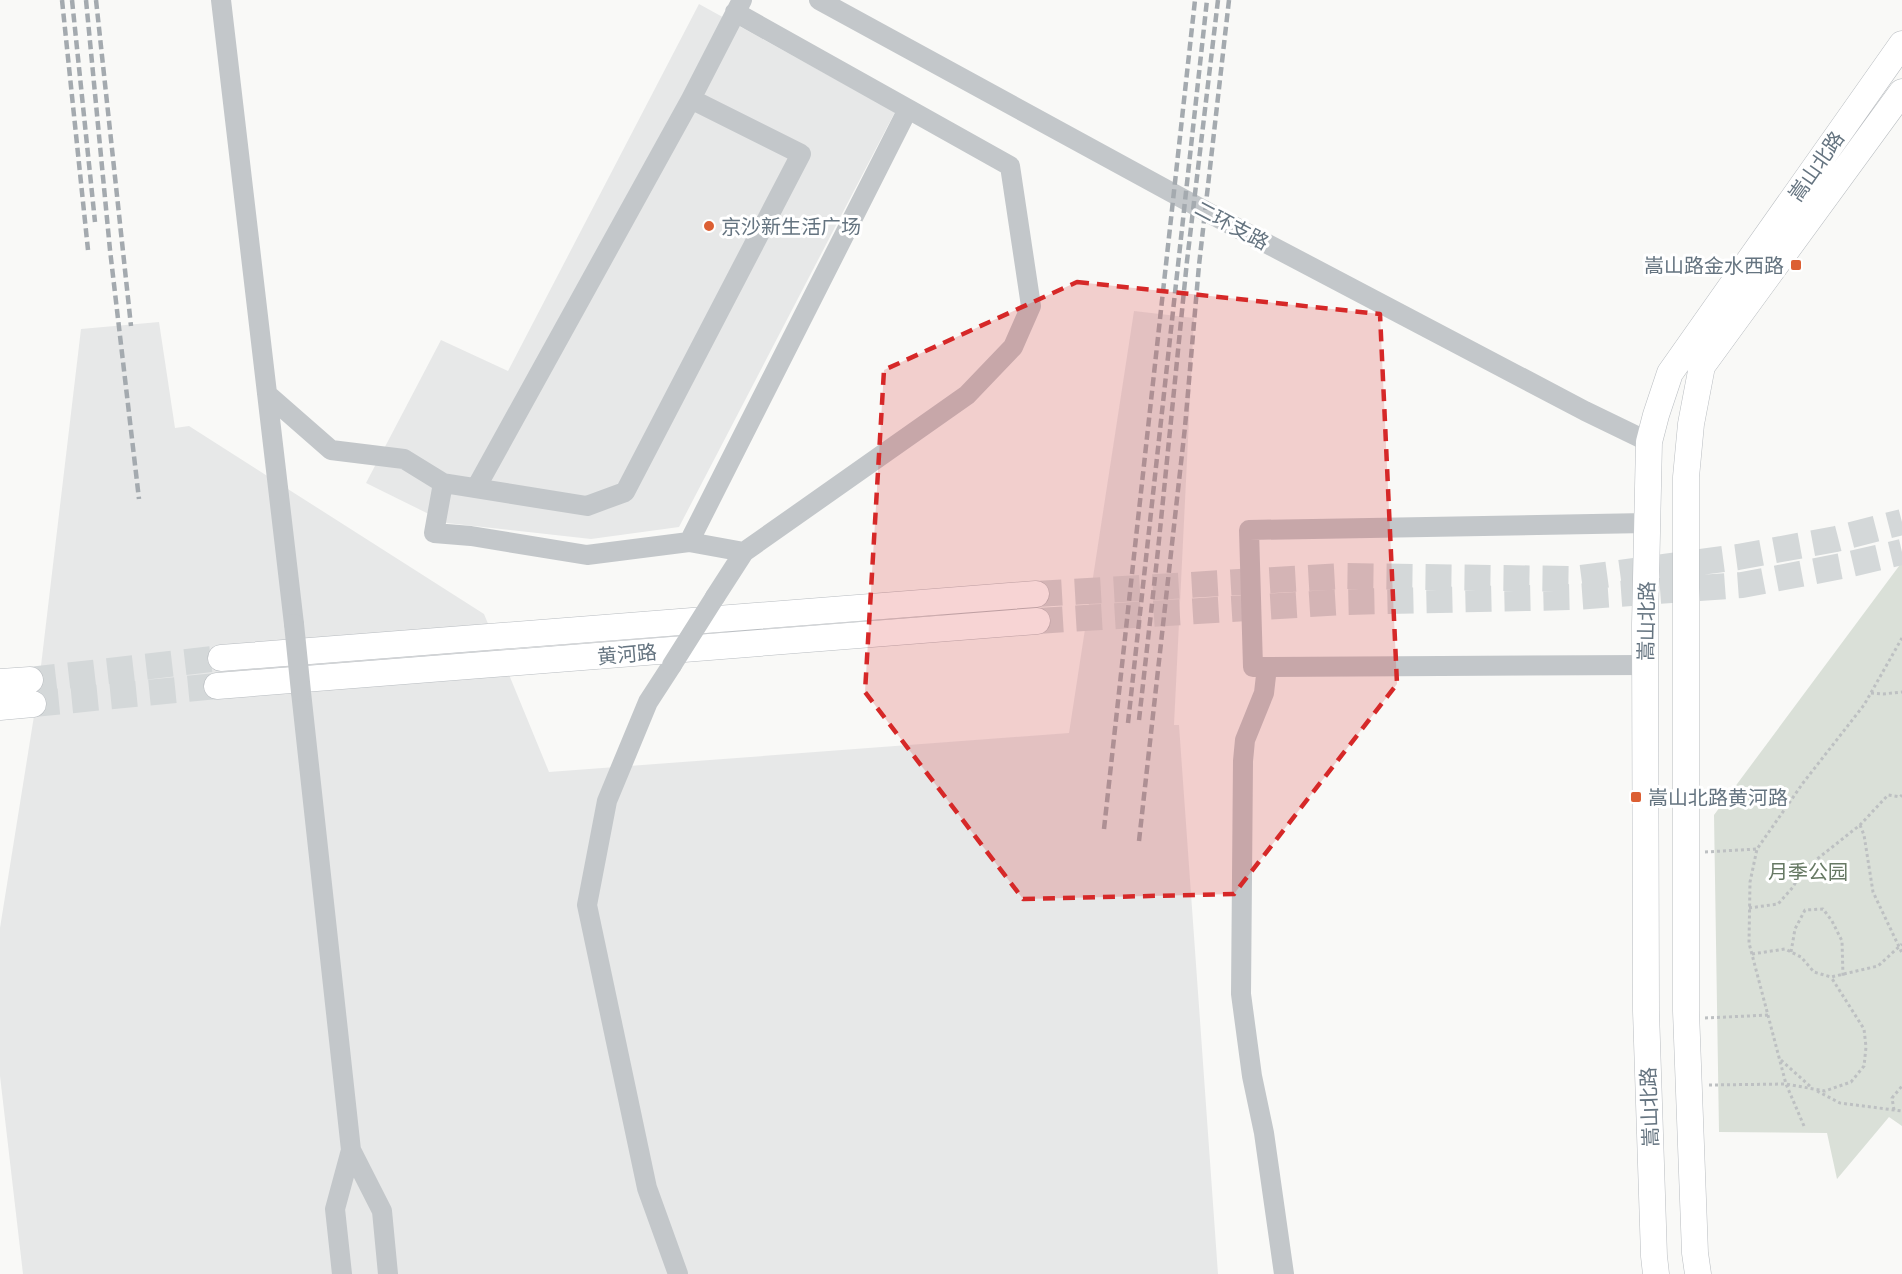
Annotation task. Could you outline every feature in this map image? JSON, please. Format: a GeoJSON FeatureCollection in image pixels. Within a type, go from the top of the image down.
{"type":"FeatureCollection","features":[{"type":"Feature","properties":{"kind":"main road","name":"嵩山北路"},"geometry":{"type":"LineString","coordinates":[[1656,1274],[1646,1011],[1645,665],[1649,442],[1670,373],[1902,44]]}},
{"type":"Feature","properties":{"kind":"main road","name":"嵩山北路"},"geometry":{"type":"LineString","coordinates":[[1698,1274],[1695,1253],[1687,1019],[1686,477],[1691,423],[1702,366],[1902,92]]}},
{"type":"Feature","properties":{"kind":"main road","name":"黄河路"},"geometry":{"type":"LineString","coordinates":[[221,658],[1036,594]]}},
{"type":"Feature","properties":{"kind":"main road","name":"黄河路"},"geometry":{"type":"LineString","coordinates":[[217,686],[1037,621]]}},
{"type":"Feature","properties":{"kind":"main road"},"geometry":{"type":"LineString","coordinates":[[0,682],[31,692],[0,707]]}},
{"type":"Feature","properties":{"kind":"street"},"geometry":{"type":"LineString","coordinates":[[220,0],[294,624],[351,1150],[382,1211],[388,1274]]}},
{"type":"Feature","properties":{"kind":"street","name":"二环支路"},"geometry":{"type":"LineString","coordinates":[[819,0],[1232,225],[1585,411],[1649,442]]}},
{"type":"Feature","properties":{"kind":"street"},"geometry":{"type":"LineString","coordinates":[[476,488],[691,99],[738,6],[908,109],[1010,166],[1031,306],[1013,347],[967,394],[744,552],[648,702],[607,801],[587,905],[647,1188],[678,1274]]}},
{"type":"Feature","properties":{"kind":"street"},"geometry":{"type":"LineString","coordinates":[[267,394],[331,450],[404,459],[443,483],[588,506],[626,492],[801,154],[691,99]]}},
{"type":"Feature","properties":{"kind":"street"},"geometry":{"type":"LineString","coordinates":[[689,542],[908,109]]}},
{"type":"Feature","properties":{"kind":"street"},"geometry":{"type":"LineString","coordinates":[[443,483],[434,532],[587,555],[689,542],[744,552]]}},
{"type":"Feature","properties":{"kind":"street"},"geometry":{"type":"LineString","coordinates":[[1645,665],[1253,667],[1249,530],[1647,523]]}},
{"type":"Feature","properties":{"kind":"street"},"geometry":{"type":"LineString","coordinates":[[1267,667],[1264,693],[1245,740],[1243,761],[1241,994],[1250,1065],[1264,1133],[1284,1274]]}},
{"type":"Feature","properties":{"kind":"street"},"geometry":{"type":"LineString","coordinates":[[342,1274],[335,1209],[351,1150]]}},
{"type":"Feature","properties":{"kind":"path"},"geometry":{"type":"LineString","coordinates":[[1804,1126],[1786,1084],[1749,943],[1750,882],[1757,849],[1803,783],[1863,705],[1902,638]]}},
{"type":"Feature","properties":{"kind":"path"},"geometry":{"type":"LineString","coordinates":[[1870,693],[1902,692]]}},
{"type":"Feature","properties":{"kind":"path"},"geometry":{"type":"LineString","coordinates":[[1749,908],[1778,904],[1793,887],[1802,870],[1860,825],[1888,795],[1900,797],[1902,795]]}},
{"type":"Feature","properties":{"kind":"path"},"geometry":{"type":"LineString","coordinates":[[1860,825],[1864,835],[1873,892],[1902,953]]}},
{"type":"Feature","properties":{"kind":"path"},"geometry":{"type":"LineString","coordinates":[[1686,853],[1757,849]]}},
{"type":"Feature","properties":{"kind":"path"},"geometry":{"type":"LineString","coordinates":[[1791,952],[1795,929],[1805,910],[1823,909],[1842,941],[1843,976]]}},
{"type":"Feature","properties":{"kind":"path"},"geometry":{"type":"LineString","coordinates":[[1752,954],[1785,949],[1801,957],[1814,972],[1831,977],[1878,966],[1900,945]]}},
{"type":"Feature","properties":{"kind":"path"},"geometry":{"type":"LineString","coordinates":[[1689,1085],[1786,1084],[1825,1091],[1851,1082],[1864,1066],[1866,1047],[1864,1029],[1831,977]]}},
{"type":"Feature","properties":{"kind":"path"},"geometry":{"type":"LineString","coordinates":[[1687,1019],[1769,1015]]}},
{"type":"Feature","properties":{"kind":"path"},"geometry":{"type":"LineString","coordinates":[[1780,1058],[1814,1089],[1840,1103],[1902,1111]]}},
{"type":"Feature","properties":{"kind":"path"},"geometry":{"type":"LineString","coordinates":[[1894,1110],[1892,1098],[1902,1086]]}},
{"type":"Feature","properties":{"kind":"highlighted area"},"geometry":{"type":"Polygon","coordinates":[[[1077,282],[1380,314],[1397,684],[1234,894],[1023,899],[865,692],[884,370],[1077,282]]]}},
{"type":"Feature","properties":{"kind":"shaded area","name":"京沙新生活广场"},"geometry":{"type":"Polygon","coordinates":[[[699,4],[895,112],[679,527],[591,539],[447,523],[366,483],[441,340],[508,371],[699,4]]]}},
{"type":"Feature","properties":{"kind":"shaded area"},"geometry":{"type":"Polygon","coordinates":[[[1134,311],[1194,318],[1174,725],[1179,725],[1218,1274],[23,1274],[0,1076],[0,928],[38,691],[81,329],[159,322],[175,428],[189,426],[484,614],[549,772],[1069,733],[1134,311]]]}},
{"type":"Feature","properties":{"kind":"green space","name":"月季公园"},"geometry":{"type":"Polygon","coordinates":[[[1902,562],[1902,1126],[1889,1117],[1837,1179],[1827,1133],[1719,1132],[1714,815],[1902,562]]]}},
{"type":"Feature","properties":{"kind":"tunnel"},"geometry":{"type":"LineString","coordinates":[[1036,594],[1343,576],[1574,579],[1738,557],[1836,539],[1902,522]]}},
{"type":"Feature","properties":{"kind":"tunnel"},"geometry":{"type":"LineString","coordinates":[[1037,621],[1344,602],[1575,597],[1742,585],[1902,552]]}},
{"type":"Feature","properties":{"kind":"tunnel"},"geometry":{"type":"LineString","coordinates":[[30,680],[221,658]]}},
{"type":"Feature","properties":{"kind":"tunnel"},"geometry":{"type":"LineString","coordinates":[[33,704],[217,686]]}},
{"type":"Feature","properties":{"kind":"railway"},"geometry":{"type":"LineString","coordinates":[[62,0],[88,250]]}},
{"type":"Feature","properties":{"kind":"railway"},"geometry":{"type":"LineString","coordinates":[[72,0],[95,222]]}},
{"type":"Feature","properties":{"kind":"railway"},"geometry":{"type":"LineString","coordinates":[[86,0],[110,250],[139,499]]}},
{"type":"Feature","properties":{"kind":"railway"},"geometry":{"type":"LineString","coordinates":[[96,0],[131,326]]}},
{"type":"Feature","properties":{"kind":"railway"},"geometry":{"type":"LineString","coordinates":[[1104,829],[1195,0]]}},
{"type":"Feature","properties":{"kind":"railway"},"geometry":{"type":"LineString","coordinates":[[1128,723],[1207,0]]}},
{"type":"Feature","properties":{"kind":"railway"},"geometry":{"type":"LineString","coordinates":[[1139,720],[1187,261],[1218,0]]}},
{"type":"Feature","properties":{"kind":"railway"},"geometry":{"type":"LineString","coordinates":[[1139,841],[1229,0]]}},
{"type":"Feature","properties":{"kind":"place","name":"京沙新生活广场"},"geometry":{"type":"Point","coordinates":[709,226]}},
{"type":"Feature","properties":{"kind":"place","name":"嵩山路金水西路"},"geometry":{"type":"Point","coordinates":[1796,265]}},
{"type":"Feature","properties":{"kind":"place","name":"嵩山北路黄河路"},"geometry":{"type":"Point","coordinates":[1636,797]}}]}
